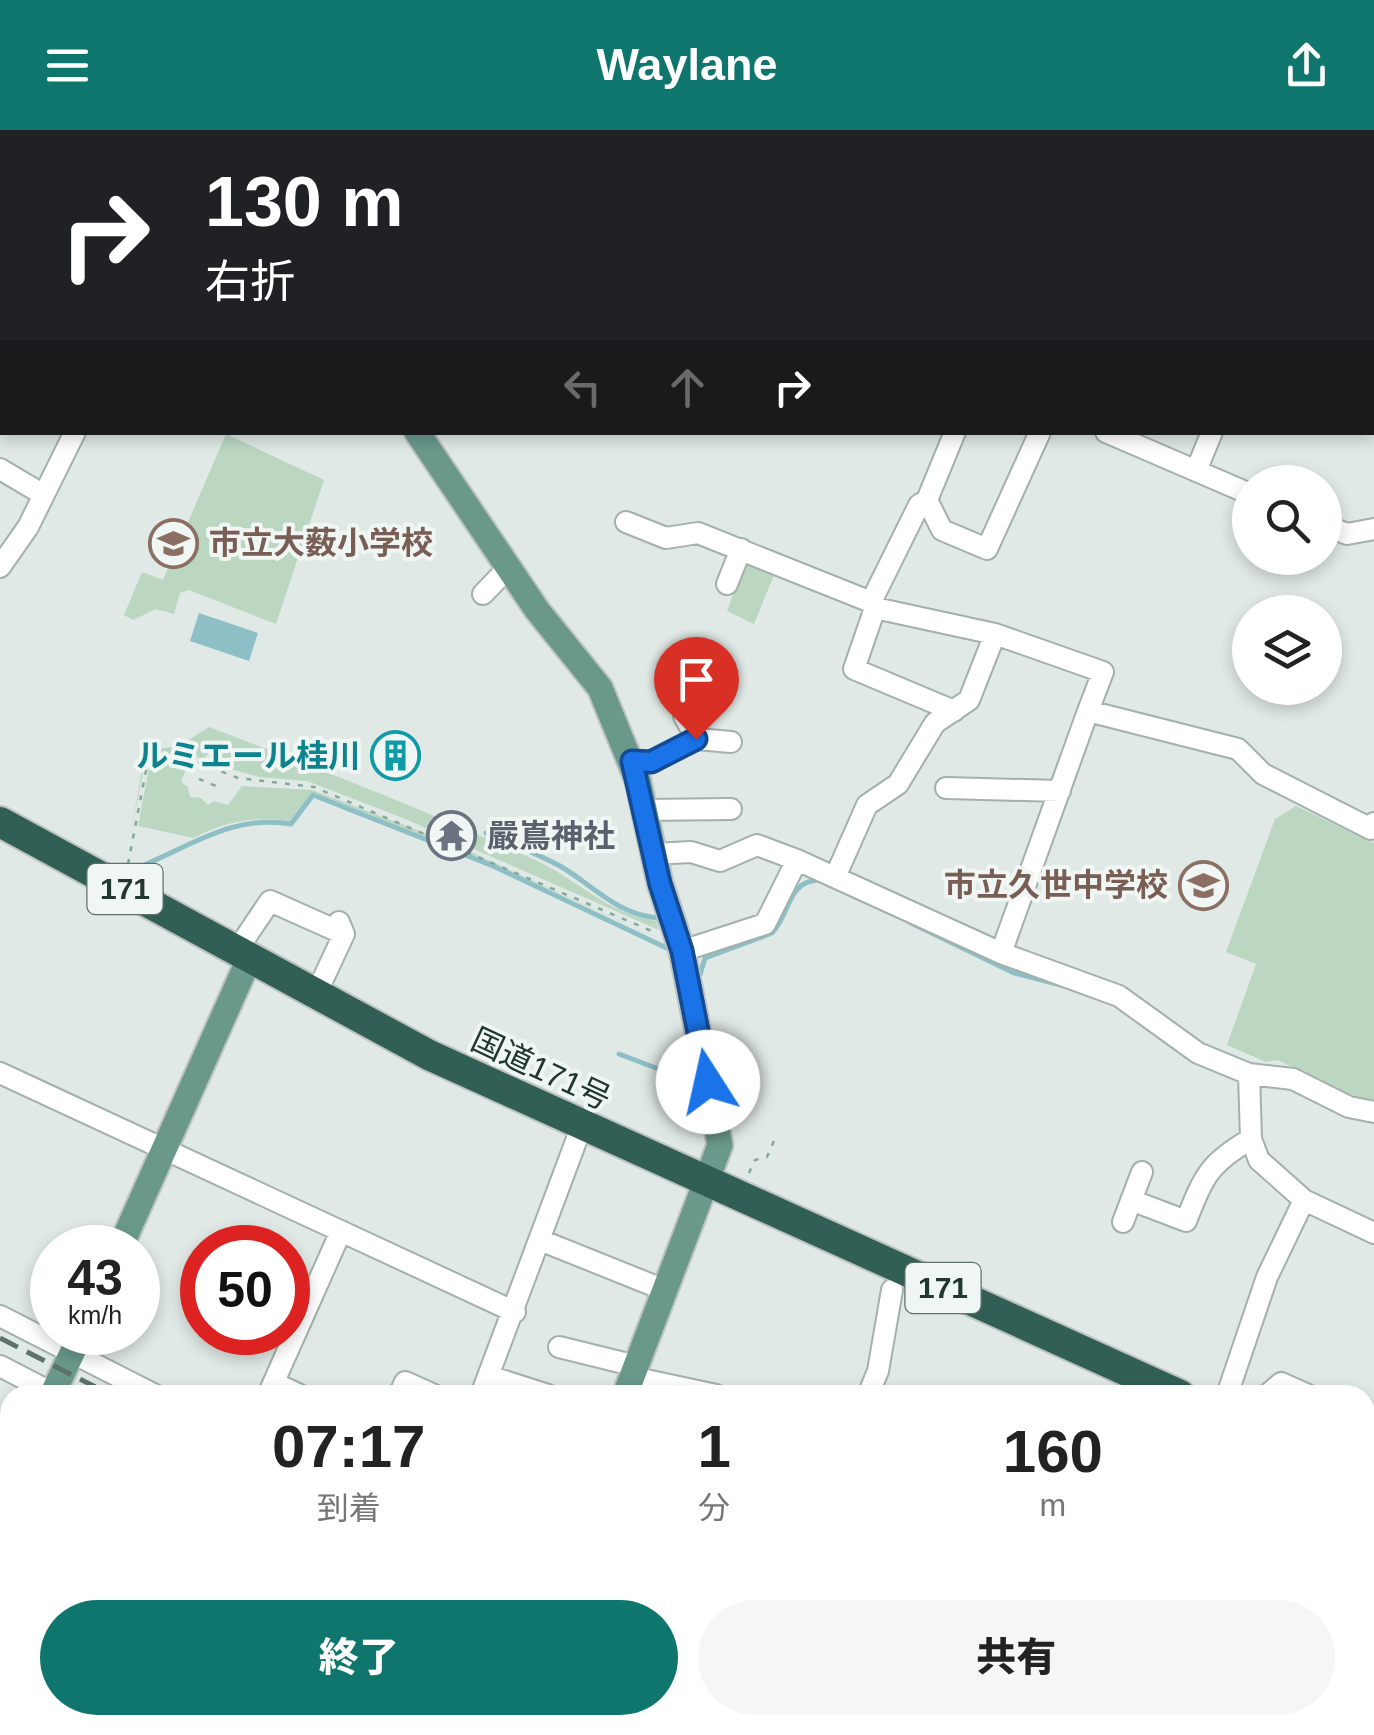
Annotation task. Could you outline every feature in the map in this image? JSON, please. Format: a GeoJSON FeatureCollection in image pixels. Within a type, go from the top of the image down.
{"type":"FeatureCollection","features":[{"type":"Feature","properties":{"kind":"highway","name":"国道171号"},"geometry":{"type":"LineString","coordinates":[[0,822],[429,1056],[581,1128],[1158,1385]]}},
{"type":"Feature","properties":{"kind":"main road"},"geometry":{"type":"LineString","coordinates":[[419,435],[537,610],[600,688],[632,761],[682,951],[720,1145],[631,1379]]}},
{"type":"Feature","properties":{"kind":"main road"},"geometry":{"type":"LineString","coordinates":[[130,1225],[243,953]]}},
{"type":"Feature","properties":{"kind":"main road"},"geometry":{"type":"LineString","coordinates":[[58,1385],[72,1355]]}},
{"type":"Feature","properties":{"kind":"street"},"geometry":{"type":"LineString","coordinates":[[0,567],[74,435]]}},
{"type":"Feature","properties":{"kind":"street"},"geometry":{"type":"LineString","coordinates":[[954,435],[927,500],[919,505],[873,605],[854,669],[954,711]]}},
{"type":"Feature","properties":{"kind":"street"},"geometry":{"type":"LineString","coordinates":[[927,500],[942,530],[988,549],[1039,435]]}},
{"type":"Feature","properties":{"kind":"street"},"geometry":{"type":"LineString","coordinates":[[1196,471],[1211,435]]}},
{"type":"Feature","properties":{"kind":"street"},"geometry":{"type":"LineString","coordinates":[[1140,439],[1232,486]]}},
{"type":"Feature","properties":{"kind":"street"},"geometry":{"type":"LineString","coordinates":[[0,469],[44,494]]}},
{"type":"Feature","properties":{"kind":"street"},"geometry":{"type":"LineString","coordinates":[[626,522],[666,538],[698,533],[873,605],[995,634],[1102,672],[1001,953]]}},
{"type":"Feature","properties":{"kind":"street"},"geometry":{"type":"LineString","coordinates":[[1342,532],[1374,529]]}},
{"type":"Feature","properties":{"kind":"street"},"geometry":{"type":"LineString","coordinates":[[727,584],[741,549]]}},
{"type":"Feature","properties":{"kind":"street"},"geometry":{"type":"LineString","coordinates":[[483,594],[510,566]]}},
{"type":"Feature","properties":{"kind":"street"},"geometry":{"type":"LineString","coordinates":[[836,875],[866,806],[898,784],[936,724],[969,700],[995,634]]}},
{"type":"Feature","properties":{"kind":"street"},"geometry":{"type":"LineString","coordinates":[[1088,711],[1238,749],[1263,774],[1324,808],[1372,829],[1374,822]]}},
{"type":"Feature","properties":{"kind":"street"},"geometry":{"type":"LineString","coordinates":[[684,716],[696,739]]}},
{"type":"Feature","properties":{"kind":"street"},"geometry":{"type":"LineString","coordinates":[[632,761],[651,762],[696,739],[731,742]]}},
{"type":"Feature","properties":{"kind":"street"},"geometry":{"type":"LineString","coordinates":[[946,788],[1060,791]]}},
{"type":"Feature","properties":{"kind":"street"},"geometry":{"type":"LineString","coordinates":[[646,810],[731,809]]}},
{"type":"Feature","properties":{"kind":"street"},"geometry":{"type":"LineString","coordinates":[[654,854],[691,852],[720,861],[757,845],[836,875],[1001,953],[1119,996],[1198,1054],[1249,1074],[1293,1078],[1350,1107],[1374,1112]]}},
{"type":"Feature","properties":{"kind":"street"},"geometry":{"type":"LineString","coordinates":[[682,951],[765,924],[797,860]]}},
{"type":"Feature","properties":{"kind":"street"},"geometry":{"type":"LineString","coordinates":[[243,953],[270,901],[340,925],[316,994]]}},
{"type":"Feature","properties":{"kind":"street"},"geometry":{"type":"LineString","coordinates":[[0,1073],[515,1312]]}},
{"type":"Feature","properties":{"kind":"street"},"geometry":{"type":"LineString","coordinates":[[1249,1074],[1251,1139],[1259,1160],[1304,1200],[1374,1233]]}},
{"type":"Feature","properties":{"kind":"street"},"geometry":{"type":"LineString","coordinates":[[487,1385],[581,1128]]}},
{"type":"Feature","properties":{"kind":"street"},"geometry":{"type":"LineString","coordinates":[[1132,1200],[1186,1220],[1205,1173],[1222,1156],[1251,1139]]}},
{"type":"Feature","properties":{"kind":"street"},"geometry":{"type":"LineString","coordinates":[[1123,1222],[1142,1172]]}},
{"type":"Feature","properties":{"kind":"street"},"geometry":{"type":"LineString","coordinates":[[1230,1385],[1267,1276],[1304,1200]]}},
{"type":"Feature","properties":{"kind":"street"},"geometry":{"type":"LineString","coordinates":[[273,1385],[341,1231]]}},
{"type":"Feature","properties":{"kind":"street"},"geometry":{"type":"LineString","coordinates":[[540,1240],[667,1291]]}},
{"type":"Feature","properties":{"kind":"street"},"geometry":{"type":"LineString","coordinates":[[872,1385],[892,1290]]}},
{"type":"Feature","properties":{"kind":"street"},"geometry":{"type":"LineString","coordinates":[[0,1316],[30,1326]]}},
{"type":"Feature","properties":{"kind":"street"},"geometry":{"type":"LineString","coordinates":[[559,1347],[631,1379],[663,1385]]}},
{"type":"Feature","properties":{"kind":"street"},"geometry":{"type":"LineString","coordinates":[[96,1355],[140,1385]]}},
{"type":"Feature","properties":{"kind":"street"},"geometry":{"type":"LineString","coordinates":[[0,1366],[37,1385]]}},
{"type":"Feature","properties":{"kind":"path"},"geometry":{"type":"LineString","coordinates":[[127,866],[148,760],[186,758],[259,783],[314,787],[662,935]]}},
{"type":"Feature","properties":{"kind":"path"},"geometry":{"type":"LineString","coordinates":[[208,782],[213,769]]}},
{"type":"Feature","properties":{"kind":"path"},"geometry":{"type":"LineString","coordinates":[[199,779],[216,786]]}},
{"type":"Feature","properties":{"kind":"path"},"geometry":{"type":"LineString","coordinates":[[749,1174],[755,1160],[767,1157],[776,1136]]}},
{"type":"Feature","properties":{"kind":"green space"},"geometry":{"type":"Polygon","coordinates":[[[226,435],[324,480],[276,624],[189,590],[180,593],[174,614],[156,609],[133,620],[124,615],[142,572],[163,580],[226,435]]]}},
{"type":"Feature","properties":{"kind":"green space"},"geometry":{"type":"Polygon","coordinates":[[[754,561],[776,570],[754,624],[727,611],[744,566],[754,561]]]}},
{"type":"Feature","properties":{"kind":"green space"},"geometry":{"type":"Polygon","coordinates":[[[209,727],[414,807],[535,860],[608,904],[656,921],[659,930],[403,818],[307,781],[259,777],[231,769],[210,752],[203,759],[185,754],[146,758],[131,832],[145,753],[182,744],[209,727]]]}},
{"type":"Feature","properties":{"kind":"green space"},"geometry":{"type":"Polygon","coordinates":[[[183,761],[187,766],[181,782],[188,787],[190,797],[201,798],[208,805],[214,801],[228,805],[242,786],[312,790],[451,843],[662,940],[494,864],[313,793],[290,821],[241,821],[194,838],[138,826],[150,762],[183,761]]]}},
{"type":"Feature","properties":{"kind":"green space"},"geometry":{"type":"Polygon","coordinates":[[[1296,806],[1374,843],[1374,1103],[1351,1097],[1278,1060],[1266,1062],[1227,1045],[1256,964],[1226,952],[1275,819],[1296,806]]]}},
{"type":"Feature","properties":{"kind":"water"},"geometry":{"type":"Polygon","coordinates":[[[199,613],[258,633],[249,661],[190,641],[199,613]]]}},
{"type":"Feature","properties":{"kind":"waterway"},"geometry":{"type":"LineString","coordinates":[[139,867],[231,828],[270,822],[291,824],[313,795],[493,866],[671,950]]}},
{"type":"Feature","properties":{"kind":"waterway"},"geometry":{"type":"LineString","coordinates":[[486,833],[560,866],[618,905],[658,918],[661,925]]}},
{"type":"Feature","properties":{"kind":"waterway"},"geometry":{"type":"LineString","coordinates":[[698,981],[705,958],[772,933],[795,892],[819,880]]}},
{"type":"Feature","properties":{"kind":"waterway"},"geometry":{"type":"LineString","coordinates":[[911,923],[1014,973],[1061,985]]}},
{"type":"Feature","properties":{"kind":"waterway"},"geometry":{"type":"LineString","coordinates":[[619,1054],[698,1084]]}},
{"type":"Feature","properties":{"kind":"railway"},"geometry":{"type":"LineString","coordinates":[[0,1338],[92,1385]]}},
{"type":"Feature","properties":{"kind":"place","name":"市立大薮小学校"},"geometry":{"type":"Point","coordinates":[174,543]}},
{"type":"Feature","properties":{"kind":"place","name":"ルミエール桂川"},"geometry":{"type":"Point","coordinates":[395,756]}},
{"type":"Feature","properties":{"kind":"place","name":"嚴嶌神社"},"geometry":{"type":"Point","coordinates":[452,836]}},
{"type":"Feature","properties":{"kind":"place","name":"市立久世中学校"},"geometry":{"type":"Point","coordinates":[1203,885]}},
{"type":"Feature","properties":{"kind":"route"},"geometry":{"type":"LineString","coordinates":[[696,739],[651,762],[632,761],[649,820],[660,884],[682,951],[708,1082]]}}]}
